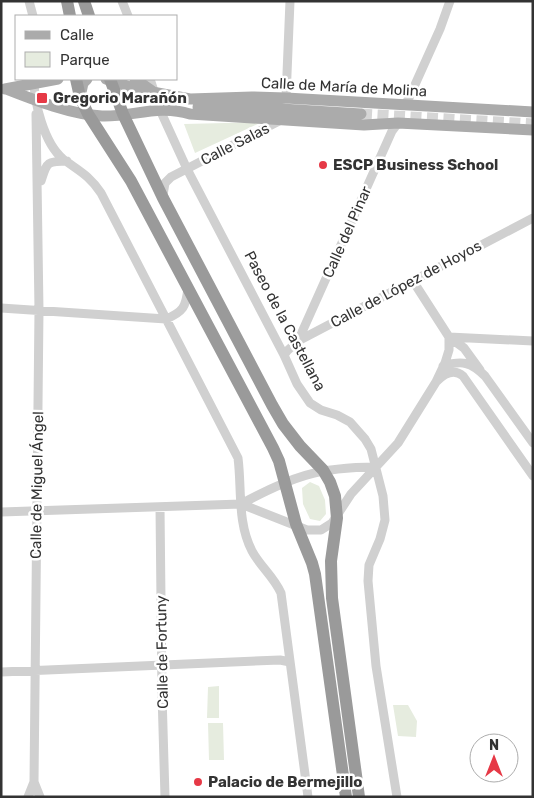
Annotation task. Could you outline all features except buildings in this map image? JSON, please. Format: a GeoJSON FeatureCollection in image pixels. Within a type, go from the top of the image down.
{"type":"FeatureCollection","features":[{"type":"Feature","properties":{"kind":"highway"},"geometry":{"type":"LineString","coordinates":[[67,1],[70,15]]}},
{"type":"Feature","properties":{"kind":"highway"},"geometry":{"type":"LineString","coordinates":[[83,1],[89,15]]}},
{"type":"Feature","properties":{"kind":"highway"},"geometry":{"type":"LineString","coordinates":[[76,80],[80,97],[88,114],[131,181],[279,461],[296,524],[312,563],[316,583],[346,797]]}},
{"type":"Feature","properties":{"kind":"highway"},"geometry":{"type":"LineString","coordinates":[[109,80],[163,198],[272,406],[283,424],[323,470],[333,489],[336,518],[330,561],[332,598],[359,797]]}},
{"type":"Feature","properties":{"kind":"main road"},"geometry":{"type":"LineString","coordinates":[[83,1],[85,15]]}},
{"type":"Feature","properties":{"kind":"main road"},"geometry":{"type":"LineString","coordinates":[[4,89],[50,80]]}},
{"type":"Feature","properties":{"kind":"main road"},"geometry":{"type":"LineString","coordinates":[[80,97],[83,82],[86,80]]}},
{"type":"Feature","properties":{"kind":"main road","name":"Calle de María de Molina"},"geometry":{"type":"LineString","coordinates":[[109,80],[136,89],[190,99],[286,98],[533,112]]}},
{"type":"Feature","properties":{"kind":"main road"},"geometry":{"type":"LineString","coordinates":[[136,80],[154,92]]}},
{"type":"Feature","properties":{"kind":"main road","name":"Calle de María de Molina"},"geometry":{"type":"LineString","coordinates":[[4,89],[36,101],[102,116],[142,110],[248,106],[361,114]]}},
{"type":"Feature","properties":{"kind":"main road"},"geometry":{"type":"LineString","coordinates":[[134,136],[135,121],[142,110]]}},
{"type":"Feature","properties":{"kind":"main road","name":"Calle de María de Molina"},"geometry":{"type":"LineString","coordinates":[[179,110],[190,114],[364,125],[398,123],[533,130]]}},
{"type":"Feature","properties":{"kind":"street"},"geometry":{"type":"LineString","coordinates":[[29,1],[33,15]]}},
{"type":"Feature","properties":{"kind":"street"},"geometry":{"type":"LineString","coordinates":[[122,1],[128,15]]}},
{"type":"Feature","properties":{"kind":"street"},"geometry":{"type":"LineString","coordinates":[[286,98],[290,1]]}},
{"type":"Feature","properties":{"kind":"street"},"geometry":{"type":"LineString","coordinates":[[405,105],[440,29],[450,1]]}},
{"type":"Feature","properties":{"kind":"street","name":"Paseo de la Castellana"},"geometry":{"type":"LineString","coordinates":[[150,80],[160,110],[186,169],[298,384],[310,403],[321,410],[350,422],[372,449],[383,496],[385,520],[380,539],[369,565],[368,580],[376,666],[397,797]]}},
{"type":"Feature","properties":{"kind":"street"},"geometry":{"type":"LineString","coordinates":[[34,82],[41,120],[50,141],[58,153],[92,180],[100,193],[238,458],[242,522],[250,545],[259,561],[275,580],[281,593],[307,796]]}},
{"type":"Feature","properties":{"kind":"street","name":"Calle de Miguel Ángel"},"geometry":{"type":"LineString","coordinates":[[28,797],[34,782],[39,310],[36,101]]}},
{"type":"Feature","properties":{"kind":"street","name":"Calle Salas"},"geometry":{"type":"LineString","coordinates":[[163,198],[162,189],[164,183],[171,177],[283,119]]}},
{"type":"Feature","properties":{"kind":"street","name":"Calle del Pinar"},"geometry":{"type":"LineString","coordinates":[[298,341],[392,131],[398,123]]}},
{"type":"Feature","properties":{"kind":"street","name":"Calle de Miguel Ángel"},"geometry":{"type":"LineString","coordinates":[[38,188],[48,163],[52,161],[67,161]]}},
{"type":"Feature","properties":{"kind":"street","name":"Calle de López de Hoyos"},"geometry":{"type":"LineString","coordinates":[[284,355],[298,341],[533,218]]}},
{"type":"Feature","properties":{"kind":"street"},"geometry":{"type":"LineString","coordinates":[[413,281],[449,337],[464,348],[480,371]]}},
{"type":"Feature","properties":{"kind":"street"},"geometry":{"type":"LineString","coordinates":[[1,308],[166,319],[177,314],[184,307],[188,288]]}},
{"type":"Feature","properties":{"kind":"street"},"geometry":{"type":"LineString","coordinates":[[449,337],[533,341]]}},
{"type":"Feature","properties":{"kind":"street"},"geometry":{"type":"LineString","coordinates":[[1,512],[241,504],[296,524],[307,530],[321,530],[329,527],[351,494],[396,446],[436,382],[449,350],[449,337]]}},
{"type":"Feature","properties":{"kind":"street"},"geometry":{"type":"LineString","coordinates":[[443,366],[467,363],[480,371],[533,443]]}},
{"type":"Feature","properties":{"kind":"street"},"geometry":{"type":"LineString","coordinates":[[436,382],[450,372],[461,373],[533,476]]}},
{"type":"Feature","properties":{"kind":"street"},"geometry":{"type":"LineString","coordinates":[[241,504],[285,482],[323,470],[348,467],[376,467]]}},
{"type":"Feature","properties":{"kind":"street","name":"Calle de Fortuny"},"geometry":{"type":"LineString","coordinates":[[160,506],[165,797]]}},
{"type":"Feature","properties":{"kind":"street"},"geometry":{"type":"LineString","coordinates":[[1,672],[280,660],[290,662]]}},
{"type":"Feature","properties":{"kind":"street","name":"Calle de Miguel Ángel"},"geometry":{"type":"LineString","coordinates":[[34,782],[40,797]]}},
{"type":"Feature","properties":{"kind":"green space"},"geometry":{"type":"Polygon","coordinates":[[[262,122],[195,153],[184,124],[262,122]]]}},
{"type":"Feature","properties":{"kind":"green space"},"geometry":{"type":"Polygon","coordinates":[[[310,482],[319,486],[325,500],[326,514],[320,521],[310,519],[303,504],[302,488],[310,482]]]}},
{"type":"Feature","properties":{"kind":"green space"},"geometry":{"type":"Polygon","coordinates":[[[219,686],[219,718],[207,718],[208,687],[219,686]]]}},
{"type":"Feature","properties":{"kind":"green space"},"geometry":{"type":"Polygon","coordinates":[[[393,705],[408,705],[417,721],[416,737],[398,736],[393,705]]]}},
{"type":"Feature","properties":{"kind":"green space"},"geometry":{"type":"Polygon","coordinates":[[[208,723],[223,723],[224,760],[209,760],[208,723]]]}},
{"type":"Feature","properties":{"kind":"tunnel"},"geometry":{"type":"LineString","coordinates":[[361,114],[533,124]]}},
{"type":"Feature","properties":{"kind":"place","name":"Gregorio Marañón"},"geometry":{"type":"Point","coordinates":[42,98]}},
{"type":"Feature","properties":{"kind":"place","name":"ESCP Business School"},"geometry":{"type":"Point","coordinates":[323,165]}},
{"type":"Feature","properties":{"kind":"place","name":"Palacio de Bermejillo"},"geometry":{"type":"Point","coordinates":[198,782]}}]}
